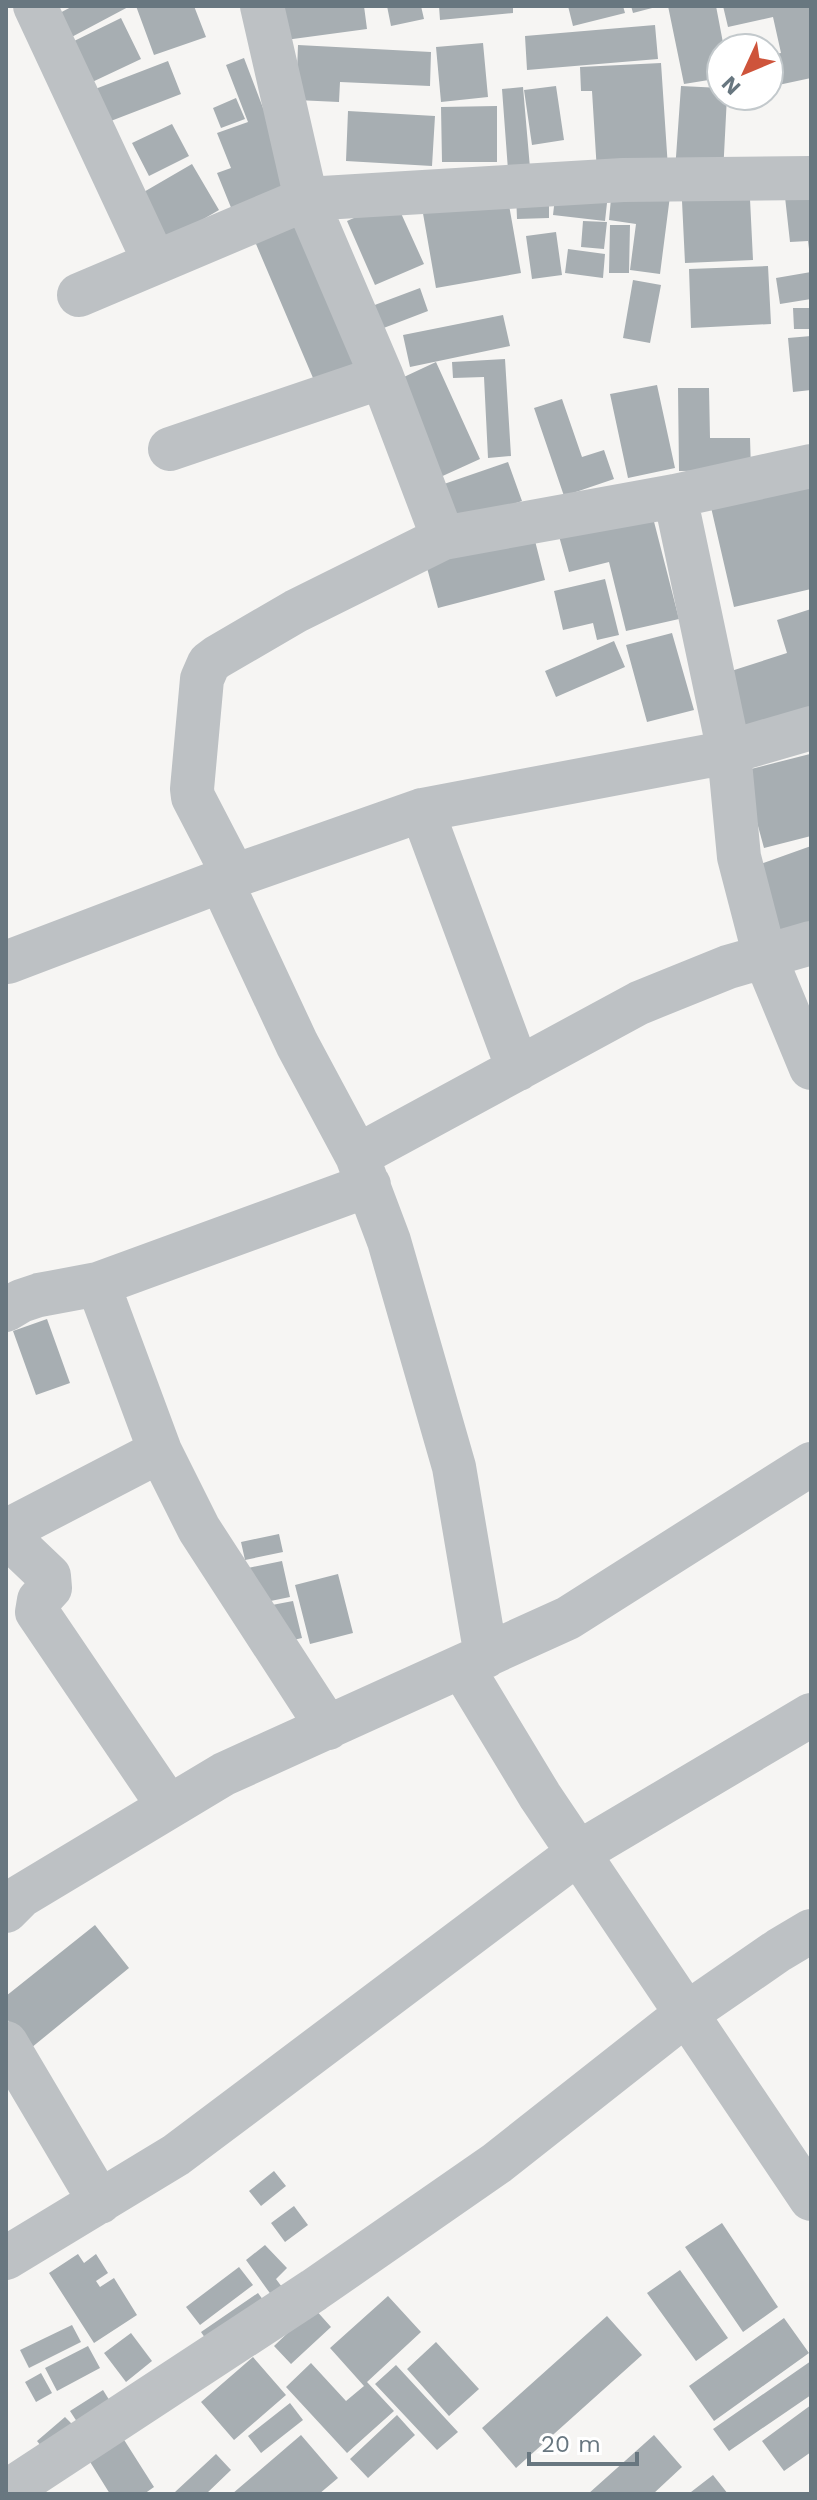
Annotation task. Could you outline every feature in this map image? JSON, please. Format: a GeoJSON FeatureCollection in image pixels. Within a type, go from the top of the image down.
{"type":"FeatureCollection","features":[{"type":"Feature","properties":{"kind":"street"},"geometry":{"type":"LineString","coordinates":[[35,6],[154,261]]}},
{"type":"Feature","properties":{"kind":"street"},"geometry":{"type":"LineString","coordinates":[[262,6],[306,199],[382,377],[443,538]]}},
{"type":"Feature","properties":{"kind":"street"},"geometry":{"type":"LineString","coordinates":[[79,295],[306,199],[623,180],[811,178]]}},
{"type":"Feature","properties":{"kind":"street"},"geometry":{"type":"LineString","coordinates":[[170,449],[382,377]]}},
{"type":"Feature","properties":{"kind":"street"},"geometry":{"type":"LineString","coordinates":[[811,466],[675,496],[443,538],[296,611],[209,663],[202,679],[192,789],[297,1044],[363,1171],[389,1241],[454,1467],[474,1661],[540,1796],[811,2199]]}},
{"type":"Feature","properties":{"kind":"street"},"geometry":{"type":"LineString","coordinates":[[675,496],[729,752],[739,857],[765,957],[811,1068]]}},
{"type":"Feature","properties":{"kind":"street"},"geometry":{"type":"LineString","coordinates":[[8,962],[422,810],[729,752],[811,728]]}},
{"type":"Feature","properties":{"kind":"street"},"geometry":{"type":"LineString","coordinates":[[422,810],[518,1069]]}},
{"type":"Feature","properties":{"kind":"street"},"geometry":{"type":"LineString","coordinates":[[6,1310],[39,1295],[98,1284],[363,1171],[518,1069],[639,1003],[728,967],[811,943]]}},
{"type":"Feature","properties":{"kind":"street"},"geometry":{"type":"LineString","coordinates":[[98,1284],[160,1451],[199,1529],[328,1728]]}},
{"type":"Feature","properties":{"kind":"street"},"geometry":{"type":"LineString","coordinates":[[160,1451],[6,1533],[49,1576],[50,1588],[39,1600],[37,1612],[169,1807]]}},
{"type":"Feature","properties":{"kind":"street"},"geometry":{"type":"LineString","coordinates":[[6,1911],[21,1896],[224,1774],[568,1618],[809,1470]]}},
{"type":"Feature","properties":{"kind":"street"},"geometry":{"type":"LineString","coordinates":[[6,2258],[176,2155],[578,1853],[811,1715]]}},
{"type":"Feature","properties":{"kind":"street"},"geometry":{"type":"LineString","coordinates":[[6,2492],[314,2290],[497,2163],[686,2014],[811,1931]]}},
{"type":"Feature","properties":{"kind":"street"},"geometry":{"type":"LineString","coordinates":[[6,2043],[100,2202]]}},
{"type":"Feature","properties":{"kind":"building"},"geometry":{"type":"Polygon","coordinates":[[[73,6],[130,6],[66,40],[54,16],[73,6]]]}},
{"type":"Feature","properties":{"kind":"building"},"geometry":{"type":"Polygon","coordinates":[[[136,6],[194,6],[206,37],[154,55],[136,6]]]}},
{"type":"Feature","properties":{"kind":"building"},"geometry":{"type":"Polygon","coordinates":[[[273,6],[364,6],[367,29],[278,41],[273,6]]]}},
{"type":"Feature","properties":{"kind":"building"},"geometry":{"type":"Polygon","coordinates":[[[387,6],[421,6],[424,19],[391,26],[387,6]]]}},
{"type":"Feature","properties":{"kind":"building"},"geometry":{"type":"Polygon","coordinates":[[[439,6],[513,6],[513,13],[440,20],[439,6]]]}},
{"type":"Feature","properties":{"kind":"building"},"geometry":{"type":"Polygon","coordinates":[[[568,6],[623,6],[625,13],[573,26],[568,6]]]}},
{"type":"Feature","properties":{"kind":"building"},"geometry":{"type":"Polygon","coordinates":[[[631,6],[655,6],[656,7],[633,13],[631,6]]]}},
{"type":"Feature","properties":{"kind":"building"},"geometry":{"type":"Polygon","coordinates":[[[668,6],[716,6],[721,32],[705,32],[705,81],[684,84],[668,6]]]}},
{"type":"Feature","properties":{"kind":"building"},"geometry":{"type":"Polygon","coordinates":[[[723,6],[811,6],[811,78],[785,84],[785,32],[776,32],[773,17],[728,27],[723,6]]]}},
{"type":"Feature","properties":{"kind":"building"},"geometry":{"type":"Polygon","coordinates":[[[121,18],[141,59],[88,84],[68,44],[121,18]]]}},
{"type":"Feature","properties":{"kind":"building"},"geometry":{"type":"Polygon","coordinates":[[[655,25],[658,59],[527,70],[525,36],[655,25]]]}},
{"type":"Feature","properties":{"kind":"building"},"geometry":{"type":"Polygon","coordinates":[[[483,43],[488,97],[441,102],[436,47],[483,43]]]}},
{"type":"Feature","properties":{"kind":"building"},"geometry":{"type":"Polygon","coordinates":[[[298,45],[431,52],[430,86],[340,82],[339,102],[296,100],[298,45]]]}},
{"type":"Feature","properties":{"kind":"building"},"geometry":{"type":"Polygon","coordinates":[[[244,58],[293,187],[232,210],[217,173],[231,168],[217,133],[248,122],[226,65],[244,58]]]}},
{"type":"Feature","properties":{"kind":"building"},"geometry":{"type":"Polygon","coordinates":[[[168,61],[181,94],[103,124],[90,91],[168,61]]]}},
{"type":"Feature","properties":{"kind":"building"},"geometry":{"type":"Polygon","coordinates":[[[661,63],[668,168],[597,172],[592,91],[581,91],[580,67],[661,63]]]}},
{"type":"Feature","properties":{"kind":"building"},"geometry":{"type":"Polygon","coordinates":[[[556,86],[564,140],[532,145],[524,90],[556,86]]]}},
{"type":"Feature","properties":{"kind":"building"},"geometry":{"type":"Polygon","coordinates":[[[681,86],[705,87],[705,112],[726,112],[723,174],[675,171],[681,86]]]}},
{"type":"Feature","properties":{"kind":"building"},"geometry":{"type":"Polygon","coordinates":[[[523,87],[530,168],[508,170],[502,89],[523,87]]]}},
{"type":"Feature","properties":{"kind":"building"},"geometry":{"type":"Polygon","coordinates":[[[236,98],[245,119],[221,128],[213,108],[236,98]]]}},
{"type":"Feature","properties":{"kind":"building"},"geometry":{"type":"Polygon","coordinates":[[[497,106],[497,162],[442,162],[441,107],[497,106]]]}},
{"type":"Feature","properties":{"kind":"building"},"geometry":{"type":"Polygon","coordinates":[[[348,111],[435,116],[432,166],[346,161],[348,111]]]}},
{"type":"Feature","properties":{"kind":"building"},"geometry":{"type":"Polygon","coordinates":[[[172,124],[189,156],[149,176],[132,143],[172,124]]]}},
{"type":"Feature","properties":{"kind":"building"},"geometry":{"type":"Polygon","coordinates":[[[192,164],[219,210],[157,246],[130,200],[192,164]]]}},
{"type":"Feature","properties":{"kind":"building"},"geometry":{"type":"Polygon","coordinates":[[[506,188],[521,273],[436,288],[421,202],[506,188]]]}},
{"type":"Feature","properties":{"kind":"building"},"geometry":{"type":"Polygon","coordinates":[[[612,188],[670,196],[660,274],[630,270],[636,224],[609,220],[612,188]]]}},
{"type":"Feature","properties":{"kind":"building"},"geometry":{"type":"Polygon","coordinates":[[[556,189],[608,194],[605,221],[553,215],[556,189]]]}},
{"type":"Feature","properties":{"kind":"building"},"geometry":{"type":"Polygon","coordinates":[[[549,192],[549,218],[517,219],[516,193],[549,192]]]}},
{"type":"Feature","properties":{"kind":"building"},"geometry":{"type":"Polygon","coordinates":[[[811,194],[809,249],[808,241],[790,242],[785,197],[811,194]]]}},
{"type":"Feature","properties":{"kind":"building"},"geometry":{"type":"Polygon","coordinates":[[[750,199],[753,260],[685,263],[682,201],[750,199]]]}},
{"type":"Feature","properties":{"kind":"building"},"geometry":{"type":"Polygon","coordinates":[[[395,200],[424,264],[375,285],[347,221],[395,200]]]}},
{"type":"Feature","properties":{"kind":"building"},"geometry":{"type":"Polygon","coordinates":[[[300,217],[363,365],[316,385],[253,237],[300,217]]]}},
{"type":"Feature","properties":{"kind":"building"},"geometry":{"type":"Polygon","coordinates":[[[583,221],[607,222],[604,249],[581,247],[583,221]]]}},
{"type":"Feature","properties":{"kind":"building"},"geometry":{"type":"Polygon","coordinates":[[[610,225],[630,225],[629,273],[609,273],[610,225]]]}},
{"type":"Feature","properties":{"kind":"building"},"geometry":{"type":"Polygon","coordinates":[[[556,232],[562,275],[532,279],[526,236],[556,232]]]}},
{"type":"Feature","properties":{"kind":"building"},"geometry":{"type":"Polygon","coordinates":[[[568,249],[605,254],[603,278],[565,273],[568,249]]]}},
{"type":"Feature","properties":{"kind":"building"},"geometry":{"type":"Polygon","coordinates":[[[768,266],[771,324],[691,328],[689,269],[768,266]]]}},
{"type":"Feature","properties":{"kind":"building"},"geometry":{"type":"Polygon","coordinates":[[[811,272],[811,299],[780,304],[776,278],[811,272]]]}},
{"type":"Feature","properties":{"kind":"building"},"geometry":{"type":"Polygon","coordinates":[[[633,280],[661,285],[650,343],[623,338],[633,280]]]}},
{"type":"Feature","properties":{"kind":"building"},"geometry":{"type":"Polygon","coordinates":[[[420,288],[428,311],[381,329],[372,306],[420,288]]]}},
{"type":"Feature","properties":{"kind":"building"},"geometry":{"type":"Polygon","coordinates":[[[793,308],[811,308],[811,329],[794,329],[793,308]]]}},
{"type":"Feature","properties":{"kind":"building"},"geometry":{"type":"Polygon","coordinates":[[[503,315],[510,346],[410,367],[403,335],[503,315]]]}},
{"type":"Feature","properties":{"kind":"building"},"geometry":{"type":"Polygon","coordinates":[[[811,336],[811,390],[793,392],[788,338],[811,336]]]}},
{"type":"Feature","properties":{"kind":"building"},"geometry":{"type":"Polygon","coordinates":[[[505,359],[511,456],[488,458],[484,377],[453,378],[452,362],[505,359]]]}},
{"type":"Feature","properties":{"kind":"building"},"geometry":{"type":"Polygon","coordinates":[[[436,362],[480,459],[436,479],[391,383],[436,362]]]}},
{"type":"Feature","properties":{"kind":"building"},"geometry":{"type":"Polygon","coordinates":[[[657,385],[675,468],[628,478],[610,394],[657,385]]]}},
{"type":"Feature","properties":{"kind":"building"},"geometry":{"type":"Polygon","coordinates":[[[678,388],[709,388],[710,438],[750,438],[751,470],[679,471],[678,388]]]}},
{"type":"Feature","properties":{"kind":"building"},"geometry":{"type":"Polygon","coordinates":[[[562,399],[582,457],[604,450],[614,479],[564,496],[534,408],[562,399]]]}},
{"type":"Feature","properties":{"kind":"building"},"geometry":{"type":"Polygon","coordinates":[[[508,462],[522,501],[457,523],[444,484],[508,462]]]}},
{"type":"Feature","properties":{"kind":"building"},"geometry":{"type":"Polygon","coordinates":[[[811,480],[811,589],[734,607],[710,503],[811,480]]]}},
{"type":"Feature","properties":{"kind":"building"},"geometry":{"type":"Polygon","coordinates":[[[650,506],[679,619],[626,631],[609,562],[569,572],[557,529],[650,506]]]}},
{"type":"Feature","properties":{"kind":"building"},"geometry":{"type":"Polygon","coordinates":[[[532,529],[545,580],[438,608],[424,557],[532,529]]]}},
{"type":"Feature","properties":{"kind":"building"},"geometry":{"type":"Polygon","coordinates":[[[605,579],[619,635],[597,640],[593,623],[563,630],[554,591],[605,579]]]}},
{"type":"Feature","properties":{"kind":"building"},"geometry":{"type":"Polygon","coordinates":[[[811,609],[811,715],[748,735],[728,672],[787,653],[777,620],[811,609]]]}},
{"type":"Feature","properties":{"kind":"building"},"geometry":{"type":"Polygon","coordinates":[[[672,633],[694,710],[647,722],[626,645],[672,633]]]}},
{"type":"Feature","properties":{"kind":"building"},"geometry":{"type":"Polygon","coordinates":[[[614,641],[625,667],[556,697],[545,671],[614,641]]]}},
{"type":"Feature","properties":{"kind":"building"},"geometry":{"type":"Polygon","coordinates":[[[810,754],[811,836],[764,848],[743,771],[810,754]]]}},
{"type":"Feature","properties":{"kind":"building"},"geometry":{"type":"Polygon","coordinates":[[[811,846],[811,930],[772,943],[747,869],[811,846]]]}},
{"type":"Feature","properties":{"kind":"building"},"geometry":{"type":"Polygon","coordinates":[[[47,1319],[70,1383],[36,1395],[13,1331],[47,1319]]]}},
{"type":"Feature","properties":{"kind":"building"},"geometry":{"type":"Polygon","coordinates":[[[279,1534],[283,1552],[245,1560],[241,1542],[279,1534]]]}},
{"type":"Feature","properties":{"kind":"building"},"geometry":{"type":"Polygon","coordinates":[[[282,1561],[290,1597],[256,1604],[248,1568],[282,1561]]]}},
{"type":"Feature","properties":{"kind":"building"},"geometry":{"type":"Polygon","coordinates":[[[338,1574],[353,1633],[310,1644],[295,1585],[338,1574]]]}},
{"type":"Feature","properties":{"kind":"building"},"geometry":{"type":"Polygon","coordinates":[[[293,1601],[302,1638],[280,1643],[272,1605],[293,1601]]]}},
{"type":"Feature","properties":{"kind":"building"},"geometry":{"type":"Polygon","coordinates":[[[95,1925],[129,1968],[31,2048],[6,2018],[6,1996],[95,1925]]]}},
{"type":"Feature","properties":{"kind":"building"},"geometry":{"type":"Polygon","coordinates":[[[274,2171],[286,2186],[261,2206],[249,2191],[274,2171]]]}},
{"type":"Feature","properties":{"kind":"building"},"geometry":{"type":"Polygon","coordinates":[[[294,2206],[308,2225],[285,2242],[271,2223],[294,2206]]]}},
{"type":"Feature","properties":{"kind":"building"},"geometry":{"type":"Polygon","coordinates":[[[722,2223],[778,2307],[743,2332],[685,2247],[722,2223]]]}},
{"type":"Feature","properties":{"kind":"building"},"geometry":{"type":"Polygon","coordinates":[[[265,2245],[287,2268],[276,2279],[288,2295],[277,2303],[246,2260],[265,2245]]]}},
{"type":"Feature","properties":{"kind":"building"},"geometry":{"type":"Polygon","coordinates":[[[78,2254],[84,2263],[96,2254],[108,2273],[96,2281],[100,2287],[114,2278],[137,2315],[94,2343],[49,2273],[78,2254]]]}},
{"type":"Feature","properties":{"kind":"building"},"geometry":{"type":"Polygon","coordinates":[[[239,2267],[253,2285],[200,2325],[186,2307],[239,2267]]]}},
{"type":"Feature","properties":{"kind":"building"},"geometry":{"type":"Polygon","coordinates":[[[680,2270],[728,2338],[696,2361],[647,2293],[680,2270]]]}},
{"type":"Feature","properties":{"kind":"building"},"geometry":{"type":"Polygon","coordinates":[[[258,2293],[269,2308],[212,2348],[201,2332],[258,2293]]]}},
{"type":"Feature","properties":{"kind":"building"},"geometry":{"type":"Polygon","coordinates":[[[388,2296],[421,2332],[367,2382],[394,2411],[347,2453],[286,2387],[311,2363],[346,2401],[364,2386],[330,2348],[388,2296]]]}},
{"type":"Feature","properties":{"kind":"building"},"geometry":{"type":"Polygon","coordinates":[[[314,2308],[331,2327],[291,2364],[274,2346],[314,2308]]]}},
{"type":"Feature","properties":{"kind":"building"},"geometry":{"type":"Polygon","coordinates":[[[607,2316],[642,2355],[516,2468],[482,2428],[607,2316]]]}},
{"type":"Feature","properties":{"kind":"building"},"geometry":{"type":"Polygon","coordinates":[[[784,2318],[809,2353],[714,2421],[689,2386],[784,2318]]]}},
{"type":"Feature","properties":{"kind":"building"},"geometry":{"type":"Polygon","coordinates":[[[72,2325],[81,2342],[29,2368],[20,2350],[72,2325]]]}},
{"type":"Feature","properties":{"kind":"building"},"geometry":{"type":"Polygon","coordinates":[[[131,2333],[152,2361],[126,2382],[104,2353],[131,2333]]]}},
{"type":"Feature","properties":{"kind":"building"},"geometry":{"type":"Polygon","coordinates":[[[436,2342],[479,2389],[449,2416],[407,2369],[436,2342]]]}},
{"type":"Feature","properties":{"kind":"building"},"geometry":{"type":"Polygon","coordinates":[[[88,2346],[100,2368],[57,2391],[45,2368],[88,2346]]]}},
{"type":"Feature","properties":{"kind":"building"},"geometry":{"type":"Polygon","coordinates":[[[253,2357],[286,2395],[234,2440],[201,2402],[253,2357]]]}},
{"type":"Feature","properties":{"kind":"building"},"geometry":{"type":"Polygon","coordinates":[[[811,2361],[811,2395],[729,2451],[713,2429],[811,2361]]]}},
{"type":"Feature","properties":{"kind":"building"},"geometry":{"type":"Polygon","coordinates":[[[396,2365],[458,2432],[437,2450],[375,2384],[396,2365]]]}},
{"type":"Feature","properties":{"kind":"building"},"geometry":{"type":"Polygon","coordinates":[[[41,2373],[52,2393],[36,2402],[25,2382],[41,2373]]]}},
{"type":"Feature","properties":{"kind":"building"},"geometry":{"type":"Polygon","coordinates":[[[103,2390],[113,2406],[81,2428],[70,2411],[103,2390]]]}},
{"type":"Feature","properties":{"kind":"building"},"geometry":{"type":"Polygon","coordinates":[[[290,2403],[303,2420],[261,2453],[248,2436],[290,2403]]]}},
{"type":"Feature","properties":{"kind":"building"},"geometry":{"type":"Polygon","coordinates":[[[811,2405],[811,2452],[784,2471],[762,2441],[811,2405]]]}},
{"type":"Feature","properties":{"kind":"building"},"geometry":{"type":"Polygon","coordinates":[[[397,2415],[415,2435],[368,2478],[350,2459],[397,2415]]]}},
{"type":"Feature","properties":{"kind":"building"},"geometry":{"type":"Polygon","coordinates":[[[65,2417],[74,2426],[46,2452],[37,2441],[65,2417]]]}},
{"type":"Feature","properties":{"kind":"building"},"geometry":{"type":"Polygon","coordinates":[[[121,2435],[154,2487],[144,2494],[110,2494],[87,2457],[121,2435]]]}},
{"type":"Feature","properties":{"kind":"building"},"geometry":{"type":"Polygon","coordinates":[[[301,2435],[338,2478],[319,2494],[232,2494],[301,2435]]]}},
{"type":"Feature","properties":{"kind":"building"},"geometry":{"type":"Polygon","coordinates":[[[654,2435],[682,2467],[653,2494],[588,2494],[654,2435]]]}},
{"type":"Feature","properties":{"kind":"building"},"geometry":{"type":"Polygon","coordinates":[[[216,2454],[231,2470],[206,2494],[176,2494],[175,2492],[216,2454]]]}},
{"type":"Feature","properties":{"kind":"building"},"geometry":{"type":"Polygon","coordinates":[[[713,2475],[728,2494],[691,2492],[713,2475]]]}}]}
